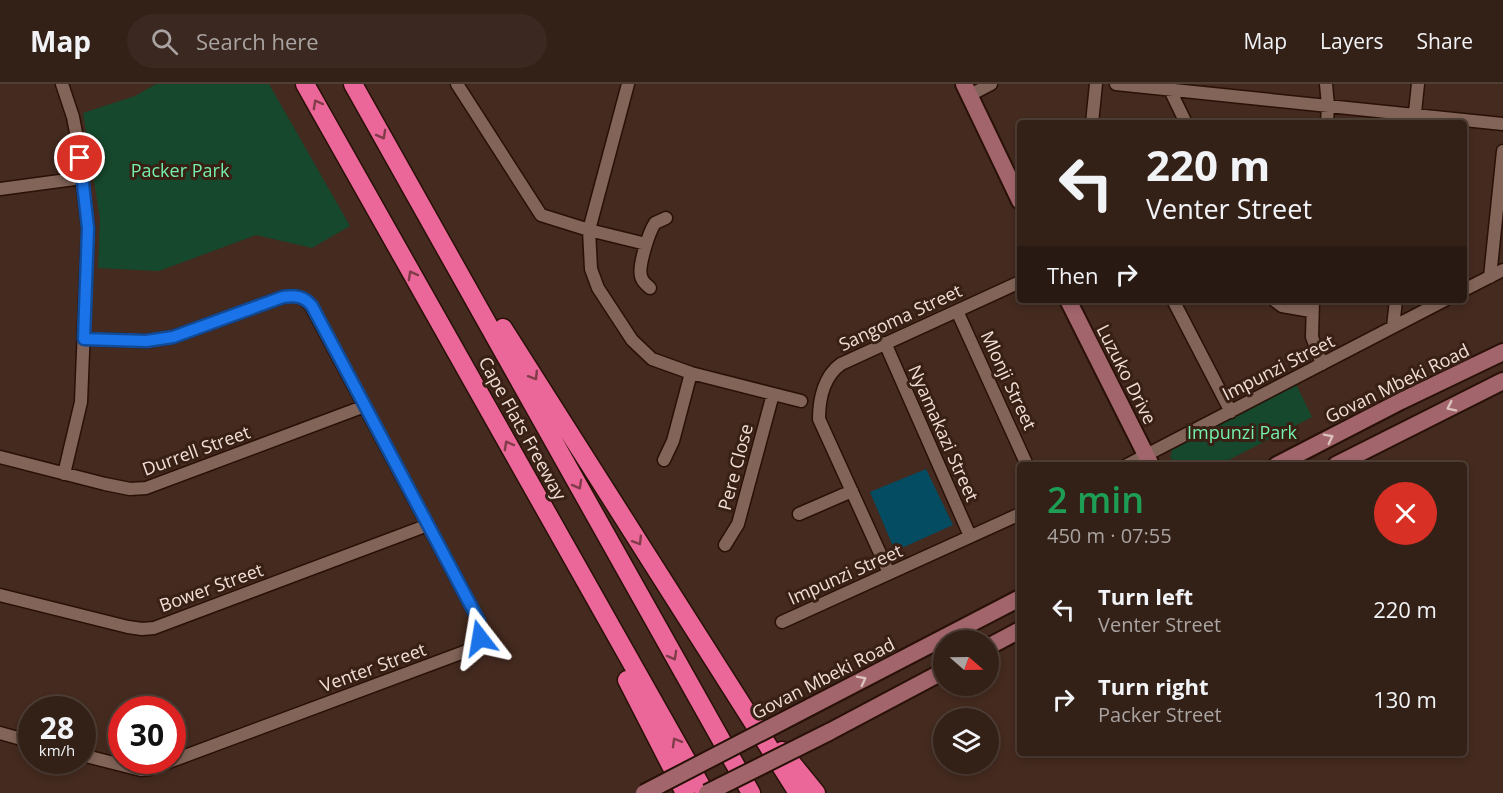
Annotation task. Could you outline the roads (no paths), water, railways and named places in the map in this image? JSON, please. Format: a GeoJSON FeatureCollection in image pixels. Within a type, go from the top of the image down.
{"type":"FeatureCollection","features":[{"type":"Feature","properties":{"kind":"highway","name":"Cape Flats Freeway"},"geometry":{"type":"LineString","coordinates":[[305,84],[706,793]]}},
{"type":"Feature","properties":{"kind":"highway","name":"Cape Flats Freeway"},"geometry":{"type":"LineString","coordinates":[[353,84],[751,793]]}},
{"type":"Feature","properties":{"kind":"highway"},"geometry":{"type":"LineString","coordinates":[[437,232],[480,291],[798,793]]}},
{"type":"Feature","properties":{"kind":"highway"},"geometry":{"type":"LineString","coordinates":[[521,468],[570,577],[630,685],[685,793]]}},
{"type":"Feature","properties":{"kind":"highway"},"geometry":{"type":"LineString","coordinates":[[741,704],[804,775],[816,793]]}},
{"type":"Feature","properties":{"kind":"main road"},"geometry":{"type":"LineString","coordinates":[[967,90],[1017,195]]}},
{"type":"Feature","properties":{"kind":"main road","name":"Luzuko Drive"},"geometry":{"type":"LineString","coordinates":[[1070,303],[1149,460]]}},
{"type":"Feature","properties":{"kind":"main road","name":"Govan Mbeki Road"},"geometry":{"type":"LineString","coordinates":[[1283,462],[1503,352]]}},
{"type":"Feature","properties":{"kind":"main road"},"geometry":{"type":"LineString","coordinates":[[1342,462],[1503,381]]}},
{"type":"Feature","properties":{"kind":"main road","name":"Govan Mbeki Road"},"geometry":{"type":"LineString","coordinates":[[644,793],[1017,600]]}},
{"type":"Feature","properties":{"kind":"main road"},"geometry":{"type":"LineString","coordinates":[[999,641],[1017,632]]}},
{"type":"Feature","properties":{"kind":"main road"},"geometry":{"type":"LineString","coordinates":[[706,793],[933,677]]}},
{"type":"Feature","properties":{"kind":"street"},"geometry":{"type":"LineString","coordinates":[[62,84],[73,117],[88,228],[81,402],[64,474]]}},
{"type":"Feature","properties":{"kind":"street"},"geometry":{"type":"LineString","coordinates":[[457,84],[541,214],[589,230],[646,244]]}},
{"type":"Feature","properties":{"kind":"street"},"geometry":{"type":"LineString","coordinates":[[628,84],[589,230],[591,269],[598,288],[632,340],[652,359],[691,373],[801,401]]}},
{"type":"Feature","properties":{"kind":"street"},"geometry":{"type":"LineString","coordinates":[[967,90],[991,84]]}},
{"type":"Feature","properties":{"kind":"street"},"geometry":{"type":"LineString","coordinates":[[1092,120],[1096,84]]}},
{"type":"Feature","properties":{"kind":"street"},"geometry":{"type":"LineString","coordinates":[[1116,84],[1328,106],[1432,120]]}},
{"type":"Feature","properties":{"kind":"street"},"geometry":{"type":"LineString","coordinates":[[1326,84],[1327,120]]}},
{"type":"Feature","properties":{"kind":"street"},"geometry":{"type":"LineString","coordinates":[[1414,119],[1418,84]]}},
{"type":"Feature","properties":{"kind":"street"},"geometry":{"type":"LineString","coordinates":[[1170,90],[1185,120]]}},
{"type":"Feature","properties":{"kind":"street"},"geometry":{"type":"LineString","coordinates":[[1467,122],[1503,124]]}},
{"type":"Feature","properties":{"kind":"street"},"geometry":{"type":"LineString","coordinates":[[1490,277],[1503,151]]}},
{"type":"Feature","properties":{"kind":"street"},"geometry":{"type":"LineString","coordinates":[[0,189],[82,178]]}},
{"type":"Feature","properties":{"kind":"street"},"geometry":{"type":"LineString","coordinates":[[650,288],[642,281],[640,272],[646,244],[655,223],[666,218]]}},
{"type":"Feature","properties":{"kind":"street"},"geometry":{"type":"LineString","coordinates":[[1467,288],[1503,270]]}},
{"type":"Feature","properties":{"kind":"street","name":"Sangoma Street"},"geometry":{"type":"LineString","coordinates":[[889,573],[819,419],[819,407],[829,374],[841,364],[1017,283]]}},
{"type":"Feature","properties":{"kind":"street","name":"Venter Street"},"geometry":{"type":"LineString","coordinates":[[84,339],[159,340],[283,297],[300,297],[307,300],[479,621],[480,638],[472,649],[150,769],[141,770],[96,759]]}},
{"type":"Feature","properties":{"kind":"street"},"geometry":{"type":"LineString","coordinates":[[1175,303],[1231,411]]}},
{"type":"Feature","properties":{"kind":"street"},"geometry":{"type":"LineString","coordinates":[[1278,303],[1282,306],[1312,306],[1312,337],[1322,364]]}},
{"type":"Feature","properties":{"kind":"street"},"geometry":{"type":"LineString","coordinates":[[1393,327],[1396,303]]}},
{"type":"Feature","properties":{"kind":"street","name":"Impunzi Street"},"geometry":{"type":"LineString","coordinates":[[1149,460],[1231,411],[1439,303]]}},
{"type":"Feature","properties":{"kind":"street","name":"Mlonji Street"},"geometry":{"type":"LineString","coordinates":[[957,311],[1026,462]]}},
{"type":"Feature","properties":{"kind":"street","name":"Nyamakazi Street"},"geometry":{"type":"LineString","coordinates":[[885,343],[970,536]]}},
{"type":"Feature","properties":{"kind":"street"},"geometry":{"type":"LineString","coordinates":[[664,460],[674,441],[691,373]]}},
{"type":"Feature","properties":{"kind":"street","name":"Pere Close"},"geometry":{"type":"LineString","coordinates":[[725,545],[738,524],[773,394]]}},
{"type":"Feature","properties":{"kind":"street","name":"Durrell Street"},"geometry":{"type":"LineString","coordinates":[[0,457],[130,489],[146,488],[365,406]]}},
{"type":"Feature","properties":{"kind":"street"},"geometry":{"type":"LineString","coordinates":[[799,514],[852,491]]}},
{"type":"Feature","properties":{"kind":"street","name":"Impunzi Street"},"geometry":{"type":"LineString","coordinates":[[782,622],[1017,515]]}},
{"type":"Feature","properties":{"kind":"street","name":"Bower Street"},"geometry":{"type":"LineString","coordinates":[[0,595],[128,627],[154,628],[428,525]]}},
{"type":"Feature","properties":{"kind":"street"},"geometry":{"type":"LineString","coordinates":[[0,733],[18,738]]}},
{"type":"Feature","properties":{"kind":"water"},"geometry":{"type":"Polygon","coordinates":[[[926,469],[953,525],[895,551],[870,492],[926,469]]]}},
{"type":"Feature","properties":{"kind":"park label","name":"Packer Park"},"geometry":{"type":"Point","coordinates":[180,170]}},
{"type":"Feature","properties":{"kind":"park label","name":"Impunzi Park"},"geometry":{"type":"Point","coordinates":[1242,432]}}]}
